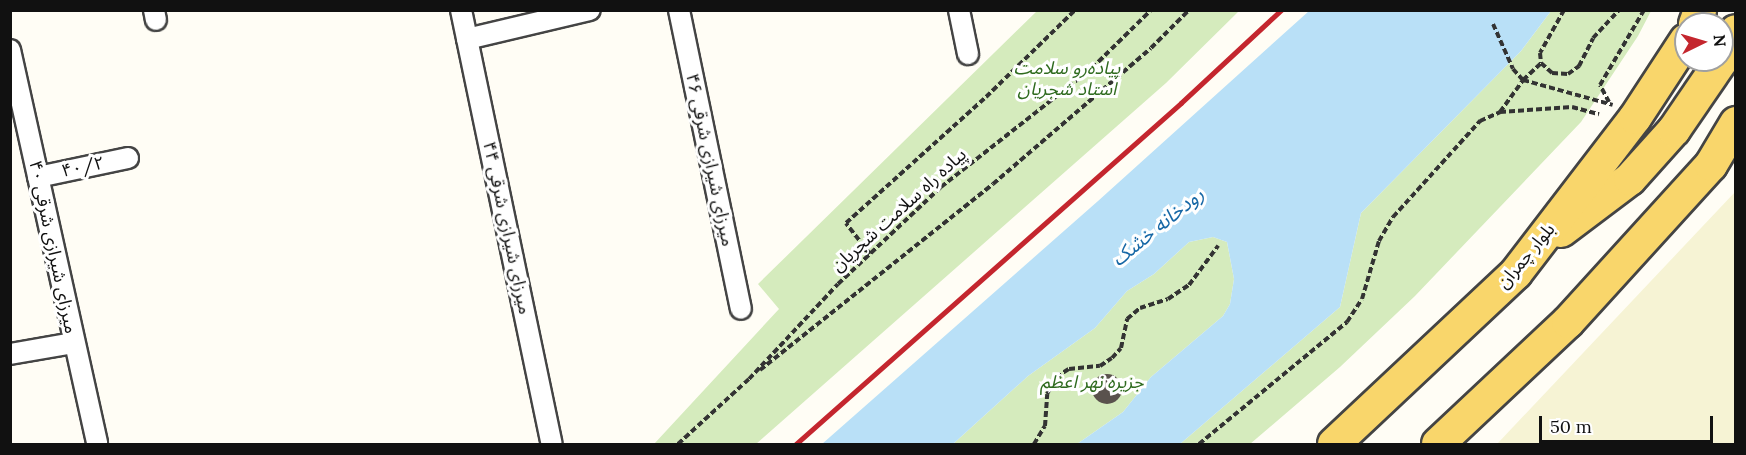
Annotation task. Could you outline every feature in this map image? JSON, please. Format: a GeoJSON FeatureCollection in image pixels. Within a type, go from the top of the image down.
{"type":"FeatureCollection","features":[{"type":"Feature","properties":{"kind":"main road","name":"بلوار چمران"},"geometry":{"type":"LineString","coordinates":[[1334,444],[1516,273],[1622,110],[1674,53]]}},
{"type":"Feature","properties":{"kind":"main road"},"geometry":{"type":"LineString","coordinates":[[1527,257],[1630,179],[1674,130],[1714,72]]}},
{"type":"Feature","properties":{"kind":"main road"},"geometry":{"type":"LineString","coordinates":[[1438,444],[1568,322],[1711,165],[1736,123]]}},
{"type":"Feature","properties":{"kind":"street","name":"۴۴ میرزای شیرازی شرقی"},"geometry":{"type":"LineString","coordinates":[[461,10],[552,444]]}},
{"type":"Feature","properties":{"kind":"street","name":"۴۶ میرزای شیرازی شرقی"},"geometry":{"type":"LineString","coordinates":[[680,10],[741,309]]}},
{"type":"Feature","properties":{"kind":"street"},"geometry":{"type":"LineString","coordinates":[[959,10],[968,54]]}},
{"type":"Feature","properties":{"kind":"street"},"geometry":{"type":"LineString","coordinates":[[467,39],[580,13]]}},
{"type":"Feature","properties":{"kind":"street","name":"۴۰ میرزای شیرازی شرقی"},"geometry":{"type":"LineString","coordinates":[[10,50],[16,105],[38,177],[97,444]]}},
{"type":"Feature","properties":{"kind":"street","name":"۴۰/۲"},"geometry":{"type":"LineString","coordinates":[[38,177],[128,158]]}},
{"type":"Feature","properties":{"kind":"street"},"geometry":{"type":"LineString","coordinates":[[10,354],[74,343]]}},
{"type":"Feature","properties":{"kind":"path"},"geometry":{"type":"LineString","coordinates":[[870,254],[846,223],[986,98],[1075,10]]}},
{"type":"Feature","properties":{"kind":"path","name":"پیاده راه سلامت شجریان"},"geometry":{"type":"LineString","coordinates":[[678,444],[749,379],[870,254],[941,187],[1092,68],[1151,10]]}},
{"type":"Feature","properties":{"kind":"path"},"geometry":{"type":"LineString","coordinates":[[749,379],[993,184],[1151,48],[1189,10]]}},
{"type":"Feature","properties":{"kind":"path"},"geometry":{"type":"LineString","coordinates":[[1500,112],[1523,80],[1540,63],[1540,53],[1546,38],[1564,10]]}},
{"type":"Feature","properties":{"kind":"path"},"geometry":{"type":"LineString","coordinates":[[1540,63],[1552,73],[1568,74],[1579,66],[1593,38],[1619,10]]}},
{"type":"Feature","properties":{"kind":"path"},"geometry":{"type":"LineString","coordinates":[[1622,110],[1600,85],[1644,10]]}},
{"type":"Feature","properties":{"kind":"path"},"geometry":{"type":"LineString","coordinates":[[1492,24],[1513,69],[1523,80],[1622,110]]}},
{"type":"Feature","properties":{"kind":"path"},"geometry":{"type":"LineString","coordinates":[[1199,444],[1347,321],[1362,299],[1379,241],[1393,217],[1480,121],[1500,112],[1572,107],[1599,114]]}},
{"type":"Feature","properties":{"kind":"path"},"geometry":{"type":"LineString","coordinates":[[1034,444],[1045,426],[1047,394],[1056,377],[1069,369],[1100,366],[1113,358],[1120,348],[1127,320],[1140,308],[1168,299],[1189,285],[1218,246]]}},
{"type":"Feature","properties":{"kind":"shaded area"},"geometry":{"type":"Polygon","coordinates":[[[1735,192],[1735,444],[1497,444],[1735,192]]]}},
{"type":"Feature","properties":{"kind":"green space","name":"پیاده‌رو سلامت استاد شجریان"},"geometry":{"type":"Polygon","coordinates":[[[1037,11],[1239,11],[1166,83],[756,444],[654,444],[779,309],[758,284],[1037,11]]]}},
{"type":"Feature","properties":{"kind":"green space"},"geometry":{"type":"Polygon","coordinates":[[[1551,11],[1651,11],[1638,36],[1581,122],[1415,296],[1340,367],[1250,444],[1180,444],[1340,307],[1361,213],[1521,51],[1551,11]]]}},
{"type":"Feature","properties":{"kind":"green space","name":"جزیره نهر اعظم"},"geometry":{"type":"Polygon","coordinates":[[[1213,237],[1227,242],[1234,279],[1230,304],[1223,316],[1151,377],[1123,412],[1077,444],[953,444],[1028,376],[1095,328],[1127,291],[1154,274],[1189,242],[1213,237]]]}},
{"type":"Feature","properties":{"kind":"water","name":"رودخانه خشک"},"geometry":{"type":"Polygon","coordinates":[[[1309,11],[1551,11],[1521,51],[1361,213],[1340,307],[1180,444],[1077,444],[1123,412],[1151,377],[1223,316],[1230,304],[1234,279],[1227,242],[1213,237],[1189,242],[1154,274],[1127,291],[1095,328],[1028,376],[953,444],[822,444],[1098,201],[1309,11]]]}},
{"type":"Feature","properties":{"kind":"building"},"geometry":{"type":"Polygon","coordinates":[[[1107,374],[1117,379],[1122,389],[1117,399],[1107,404],[1097,399],[1092,389],[1097,379],[1107,374]]]}},
{"type":"Feature","properties":{"kind":"railway"},"geometry":{"type":"LineString","coordinates":[[796,444],[1181,103],[1281,10]]}}]}
